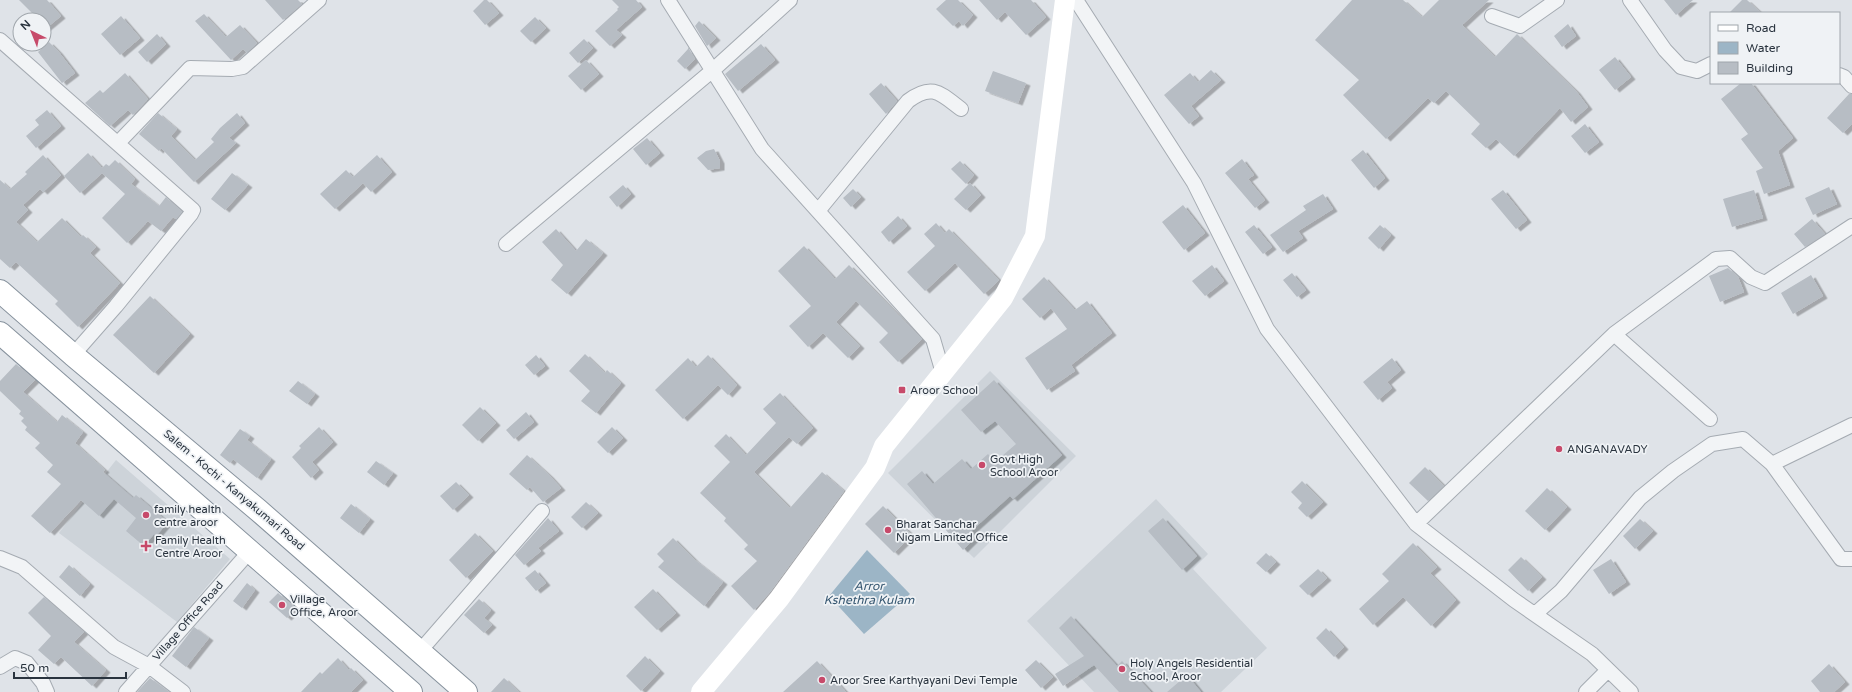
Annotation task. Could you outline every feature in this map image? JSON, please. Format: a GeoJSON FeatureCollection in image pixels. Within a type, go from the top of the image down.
{"type":"FeatureCollection","features":[{"type":"Feature","properties":{"kind":"highway","name":"Salem - Kochi - Kanyakumari Road"},"geometry":{"type":"LineString","coordinates":[[0,290],[72,355],[258,510],[466,692]]}},
{"type":"Feature","properties":{"kind":"highway"},"geometry":{"type":"LineString","coordinates":[[0,333],[411,692]]}},
{"type":"Feature","properties":{"kind":"main road"},"geometry":{"type":"LineString","coordinates":[[701,692],[779,599],[875,468],[884,446],[1003,298],[1035,236],[1065,0]]}},
{"type":"Feature","properties":{"kind":"street"},"geometry":{"type":"LineString","coordinates":[[118,143],[190,68],[232,69],[243,67],[320,0]]}},
{"type":"Feature","properties":{"kind":"street"},"geometry":{"type":"LineString","coordinates":[[668,0],[762,150],[933,339],[942,373]]}},
{"type":"Feature","properties":{"kind":"street"},"geometry":{"type":"LineString","coordinates":[[506,244],[713,70],[790,0]]}},
{"type":"Feature","properties":{"kind":"street"},"geometry":{"type":"LineString","coordinates":[[1076,0],[1194,183],[1267,329],[1416,524],[1535,614],[1592,654],[1631,692]]}},
{"type":"Feature","properties":{"kind":"street"},"geometry":{"type":"LineString","coordinates":[[1492,16],[1520,26],[1557,0]]}},
{"type":"Feature","properties":{"kind":"street"},"geometry":{"type":"LineString","coordinates":[[1630,0],[1665,50],[1681,67],[1697,71],[1710,64]]}},
{"type":"Feature","properties":{"kind":"street"},"geometry":{"type":"LineString","coordinates":[[0,40],[193,210],[173,239],[72,355]]}},
{"type":"Feature","properties":{"kind":"street"},"geometry":{"type":"LineString","coordinates":[[1840,75],[1844,77],[1852,86]]}},
{"type":"Feature","properties":{"kind":"street"},"geometry":{"type":"LineString","coordinates":[[818,211],[908,101],[920,92],[936,91],[961,109]]}},
{"type":"Feature","properties":{"kind":"street"},"geometry":{"type":"LineString","coordinates":[[1416,524],[1614,334],[1716,259],[1730,258],[1751,277],[1765,283],[1852,226]]}},
{"type":"Feature","properties":{"kind":"street"},"geometry":{"type":"LineString","coordinates":[[1614,334],[1710,419]]}},
{"type":"Feature","properties":{"kind":"street"},"geometry":{"type":"LineString","coordinates":[[1772,464],[1852,424]]}},
{"type":"Feature","properties":{"kind":"street"},"geometry":{"type":"LineString","coordinates":[[1535,614],[1561,591],[1640,498],[1673,471],[1712,444],[1743,439],[1772,464],[1841,559],[1852,559]]}},
{"type":"Feature","properties":{"kind":"street"},"geometry":{"type":"LineString","coordinates":[[420,651],[542,511]]}},
{"type":"Feature","properties":{"kind":"street","name":"Village Office Road"},"geometry":{"type":"LineString","coordinates":[[126,692],[250,551]]}},
{"type":"Feature","properties":{"kind":"street"},"geometry":{"type":"LineString","coordinates":[[0,558],[22,567],[114,647],[149,666],[182,692]]}},
{"type":"Feature","properties":{"kind":"street"},"geometry":{"type":"LineString","coordinates":[[0,667],[15,658],[27,663],[43,683],[47,692]]}},
{"type":"Feature","properties":{"kind":"street"},"geometry":{"type":"LineString","coordinates":[[1586,692],[1608,670]]}},
{"type":"Feature","properties":{"kind":"shaded area","name":"Govt High School Aroor"},"geometry":{"type":"Polygon","coordinates":[[[990,371],[1076,456],[974,558],[888,473],[990,371]]]}},
{"type":"Feature","properties":{"kind":"shaded area","name":"Family Health Centre Aroor"},"geometry":{"type":"Polygon","coordinates":[[[116,460],[230,559],[177,622],[59,533],[116,460]]]}},
{"type":"Feature","properties":{"kind":"shaded area"},"geometry":{"type":"Polygon","coordinates":[[[1156,499],[1208,554],[1193,569],[1267,648],[1221,692],[1094,692],[1027,621],[1156,499]]]}},
{"type":"Feature","properties":{"kind":"water","name":"Arror Kshethra Kulam"},"geometry":{"type":"Polygon","coordinates":[[[867,550],[910,594],[864,634],[829,596],[867,550]]]}},
{"type":"Feature","properties":{"kind":"building"},"geometry":{"type":"Polygon","coordinates":[[[19,0],[47,0],[61,16],[52,23],[52,12],[31,12],[19,0]]]}},
{"type":"Feature","properties":{"kind":"building"},"geometry":{"type":"Polygon","coordinates":[[[265,0],[298,0],[302,4],[283,20],[265,0]]]}},
{"type":"Feature","properties":{"kind":"building"},"geometry":{"type":"Polygon","coordinates":[[[484,0],[487,0],[499,13],[485,25],[473,11],[484,0]]]}},
{"type":"Feature","properties":{"kind":"building"},"geometry":{"type":"Polygon","coordinates":[[[612,0],[636,0],[642,7],[616,30],[622,35],[610,46],[595,31],[618,10],[617,9],[619,7],[612,0]]]}},
{"type":"Feature","properties":{"kind":"building"},"geometry":{"type":"Polygon","coordinates":[[[946,0],[958,0],[973,15],[963,26],[959,21],[953,26],[936,9],[946,0]]]}},
{"type":"Feature","properties":{"kind":"building"},"geometry":{"type":"Polygon","coordinates":[[[979,0],[1031,0],[1046,17],[1026,35],[1005,12],[997,20],[979,0]]]}},
{"type":"Feature","properties":{"kind":"building"},"geometry":{"type":"Polygon","coordinates":[[[1352,0],[1403,0],[1422,17],[1439,0],[1489,0],[1462,25],[1495,57],[1517,34],[1576,91],[1588,107],[1571,122],[1560,108],[1514,156],[1496,139],[1486,148],[1471,134],[1480,124],[1446,91],[1434,103],[1428,98],[1386,139],[1343,95],[1359,80],[1315,40],[1352,0]]]}},
{"type":"Feature","properties":{"kind":"building"},"geometry":{"type":"Polygon","coordinates":[[[1664,0],[1693,0],[1676,15],[1664,0]]]}},
{"type":"Feature","properties":{"kind":"building"},"geometry":{"type":"Polygon","coordinates":[[[1742,0],[1747,0],[1760,12],[1730,12],[1742,0]]]}},
{"type":"Feature","properties":{"kind":"building"},"geometry":{"type":"Polygon","coordinates":[[[204,14],[226,37],[240,25],[257,43],[247,53],[243,49],[231,60],[195,21],[204,14]]]}},
{"type":"Feature","properties":{"kind":"building"},"geometry":{"type":"Polygon","coordinates":[[[121,16],[140,38],[120,55],[101,34],[121,16]]]}},
{"type":"Feature","properties":{"kind":"building"},"geometry":{"type":"Polygon","coordinates":[[[535,17],[546,28],[531,42],[520,31],[535,17]]]}},
{"type":"Feature","properties":{"kind":"building"},"geometry":{"type":"Polygon","coordinates":[[[699,21],[716,38],[707,46],[695,26],[699,21]]]}},
{"type":"Feature","properties":{"kind":"building"},"geometry":{"type":"Polygon","coordinates":[[[1568,24],[1576,36],[1562,47],[1554,36],[1568,24]]]}},
{"type":"Feature","properties":{"kind":"building"},"geometry":{"type":"Polygon","coordinates":[[[157,34],[166,44],[147,62],[138,52],[157,34]]]}},
{"type":"Feature","properties":{"kind":"building"},"geometry":{"type":"Polygon","coordinates":[[[584,39],[593,48],[578,63],[569,53],[584,39]]]}},
{"type":"Feature","properties":{"kind":"building"},"geometry":{"type":"Polygon","coordinates":[[[761,44],[775,60],[738,91],[725,74],[761,44]]]}},
{"type":"Feature","properties":{"kind":"building"},"geometry":{"type":"Polygon","coordinates":[[[52,45],[75,73],[62,83],[38,52],[52,52],[52,45]]]}},
{"type":"Feature","properties":{"kind":"building"},"geometry":{"type":"Polygon","coordinates":[[[688,47],[695,59],[685,69],[677,61],[688,49],[688,47]]]}},
{"type":"Feature","properties":{"kind":"building"},"geometry":{"type":"Polygon","coordinates":[[[1615,57],[1631,77],[1615,90],[1599,70],[1615,57]]]}},
{"type":"Feature","properties":{"kind":"building"},"geometry":{"type":"Polygon","coordinates":[[[586,60],[599,74],[581,90],[568,76],[586,60]]]}},
{"type":"Feature","properties":{"kind":"building"},"geometry":{"type":"Polygon","coordinates":[[[1211,70],[1221,80],[1191,106],[1199,116],[1189,124],[1164,95],[1190,73],[1198,82],[1211,70]]]}},
{"type":"Feature","properties":{"kind":"building"},"geometry":{"type":"Polygon","coordinates":[[[993,71],[1026,83],[1018,103],[985,91],[993,71]]]}},
{"type":"Feature","properties":{"kind":"building"},"geometry":{"type":"Polygon","coordinates":[[[125,73],[148,99],[133,115],[128,110],[110,126],[85,103],[100,90],[103,93],[125,73]]]}},
{"type":"Feature","properties":{"kind":"building"},"geometry":{"type":"Polygon","coordinates":[[[881,83],[897,101],[886,114],[869,94],[881,83]]]}},
{"type":"Feature","properties":{"kind":"building"},"geometry":{"type":"Polygon","coordinates":[[[1740,84],[1752,84],[1793,138],[1778,151],[1790,185],[1764,194],[1756,171],[1763,168],[1741,139],[1748,134],[1721,99],[1740,84]]]}},
{"type":"Feature","properties":{"kind":"building"},"geometry":{"type":"Polygon","coordinates":[[[1849,94],[1852,94],[1852,124],[1843,133],[1827,118],[1849,94]]]}},
{"type":"Feature","properties":{"kind":"building"},"geometry":{"type":"Polygon","coordinates":[[[47,110],[61,126],[36,148],[26,136],[39,125],[35,120],[47,110]]]}},
{"type":"Feature","properties":{"kind":"building"},"geometry":{"type":"Polygon","coordinates":[[[158,113],[177,129],[171,136],[195,160],[214,142],[211,139],[220,128],[237,113],[245,123],[229,138],[236,143],[194,182],[161,148],[159,151],[139,134],[158,113]]]}},
{"type":"Feature","properties":{"kind":"building"},"geometry":{"type":"Polygon","coordinates":[[[1585,124],[1599,142],[1585,153],[1571,136],[1585,124]]]}},
{"type":"Feature","properties":{"kind":"building"},"geometry":{"type":"Polygon","coordinates":[[[647,138],[660,153],[646,165],[633,149],[647,138]]]}},
{"type":"Feature","properties":{"kind":"building"},"geometry":{"type":"Polygon","coordinates":[[[714,149],[720,161],[720,168],[708,170],[697,158],[706,151],[714,149]]]}},
{"type":"Feature","properties":{"kind":"building"},"geometry":{"type":"Polygon","coordinates":[[[1363,150],[1385,178],[1374,188],[1351,160],[1363,150]]]}},
{"type":"Feature","properties":{"kind":"building"},"geometry":{"type":"Polygon","coordinates":[[[88,153],[102,168],[106,164],[109,166],[115,160],[135,179],[131,184],[159,206],[166,197],[182,212],[176,219],[173,217],[161,231],[148,221],[127,243],[102,218],[125,194],[102,173],[80,193],[64,176],[88,153]]]}},
{"type":"Feature","properties":{"kind":"building"},"geometry":{"type":"Polygon","coordinates":[[[43,155],[61,175],[43,192],[40,189],[23,205],[28,210],[16,222],[37,242],[62,218],[81,237],[83,235],[96,247],[90,253],[120,283],[78,327],[55,304],[58,301],[16,262],[10,268],[0,259],[0,180],[10,189],[27,174],[25,172],[43,155]]]}},
{"type":"Feature","properties":{"kind":"building"},"geometry":{"type":"Polygon","coordinates":[[[377,155],[392,172],[371,192],[363,183],[335,209],[320,194],[346,170],[353,177],[377,155]]]}},
{"type":"Feature","properties":{"kind":"building"},"geometry":{"type":"Polygon","coordinates":[[[1242,159],[1254,175],[1248,179],[1265,200],[1255,208],[1225,173],[1242,159]]]}},
{"type":"Feature","properties":{"kind":"building"},"geometry":{"type":"Polygon","coordinates":[[[960,161],[974,175],[966,184],[951,169],[960,161]]]}},
{"type":"Feature","properties":{"kind":"building"},"geometry":{"type":"Polygon","coordinates":[[[232,173],[248,185],[225,210],[211,199],[232,173]]]}},
{"type":"Feature","properties":{"kind":"building"},"geometry":{"type":"Polygon","coordinates":[[[970,183],[981,195],[966,210],[954,199],[970,183]]]}},
{"type":"Feature","properties":{"kind":"building"},"geometry":{"type":"Polygon","coordinates":[[[623,185],[631,194],[617,207],[609,197],[623,185]]]}},
{"type":"Feature","properties":{"kind":"building"},"geometry":{"type":"Polygon","coordinates":[[[1829,187],[1837,204],[1813,215],[1805,198],[1829,187]]]}},
{"type":"Feature","properties":{"kind":"building"},"geometry":{"type":"Polygon","coordinates":[[[853,189],[861,197],[851,207],[843,198],[853,189]]]}},
{"type":"Feature","properties":{"kind":"building"},"geometry":{"type":"Polygon","coordinates":[[[1503,190],[1527,220],[1516,229],[1491,199],[1503,190]]]}},
{"type":"Feature","properties":{"kind":"building"},"geometry":{"type":"Polygon","coordinates":[[[1754,190],[1763,218],[1732,227],[1723,199],[1754,190]]]}},
{"type":"Feature","properties":{"kind":"building"},"geometry":{"type":"Polygon","coordinates":[[[1323,194],[1333,209],[1298,231],[1303,238],[1283,252],[1270,235],[1306,210],[1303,206],[1323,194]]]}},
{"type":"Feature","properties":{"kind":"building"},"geometry":{"type":"Polygon","coordinates":[[[1183,205],[1205,233],[1184,250],[1162,222],[1183,205]]]}},
{"type":"Feature","properties":{"kind":"building"},"geometry":{"type":"Polygon","coordinates":[[[898,216],[907,226],[889,242],[881,232],[898,216]]]}},
{"type":"Feature","properties":{"kind":"building"},"geometry":{"type":"Polygon","coordinates":[[[1812,219],[1825,234],[1805,247],[1794,234],[1812,219]]]}},
{"type":"Feature","properties":{"kind":"building"},"geometry":{"type":"Polygon","coordinates":[[[936,223],[945,233],[949,229],[999,280],[984,294],[955,263],[925,291],[907,272],[935,246],[924,234],[936,223]]]}},
{"type":"Feature","properties":{"kind":"building"},"geometry":{"type":"Polygon","coordinates":[[[1254,225],[1272,247],[1263,254],[1245,232],[1254,225]]]}},
{"type":"Feature","properties":{"kind":"building"},"geometry":{"type":"Polygon","coordinates":[[[1380,225],[1391,235],[1379,249],[1368,238],[1380,225]]]}},
{"type":"Feature","properties":{"kind":"building"},"geometry":{"type":"Polygon","coordinates":[[[556,229],[576,251],[586,239],[603,253],[567,294],[551,280],[563,265],[542,242],[556,229]]]}},
{"type":"Feature","properties":{"kind":"building"},"geometry":{"type":"Polygon","coordinates":[[[804,246],[835,279],[849,265],[922,339],[898,362],[879,342],[888,333],[856,301],[836,322],[860,346],[848,358],[823,333],[808,347],[789,326],[811,306],[778,271],[804,246]]]}},
{"type":"Feature","properties":{"kind":"building"},"geometry":{"type":"Polygon","coordinates":[[[1212,265],[1224,281],[1205,296],[1192,281],[1212,265]]]}},
{"type":"Feature","properties":{"kind":"building"},"geometry":{"type":"Polygon","coordinates":[[[1728,268],[1738,277],[1744,292],[1720,302],[1709,276],[1728,268]]]}},
{"type":"Feature","properties":{"kind":"building"},"geometry":{"type":"Polygon","coordinates":[[[1292,273],[1306,290],[1297,297],[1283,280],[1292,273]]]}},
{"type":"Feature","properties":{"kind":"building"},"geometry":{"type":"Polygon","coordinates":[[[1811,275],[1823,296],[1793,314],[1781,293],[1811,275]]]}},
{"type":"Feature","properties":{"kind":"building"},"geometry":{"type":"Polygon","coordinates":[[[1044,277],[1075,310],[1087,301],[1112,333],[1071,365],[1075,371],[1047,390],[1025,358],[1067,329],[1051,308],[1040,318],[1022,299],[1044,277]]]}},
{"type":"Feature","properties":{"kind":"building"},"geometry":{"type":"Polygon","coordinates":[[[150,296],[190,334],[154,373],[113,335],[150,296]]]}},
{"type":"Feature","properties":{"kind":"building"},"geometry":{"type":"Polygon","coordinates":[[[585,354],[605,373],[607,370],[621,383],[596,413],[581,401],[590,391],[569,371],[585,354]]]}},
{"type":"Feature","properties":{"kind":"building"},"geometry":{"type":"Polygon","coordinates":[[[536,355],[545,366],[534,375],[525,365],[536,355]]]}},
{"type":"Feature","properties":{"kind":"building"},"geometry":{"type":"Polygon","coordinates":[[[708,355],[737,385],[728,395],[718,385],[683,419],[655,390],[688,358],[696,367],[708,355]]]}},
{"type":"Feature","properties":{"kind":"building"},"geometry":{"type":"Polygon","coordinates":[[[1392,358],[1401,370],[1387,382],[1392,388],[1378,400],[1363,382],[1392,358]]]}},
{"type":"Feature","properties":{"kind":"building"},"geometry":{"type":"Polygon","coordinates":[[[16,364],[35,380],[23,392],[57,422],[62,415],[83,432],[75,443],[105,470],[103,472],[133,498],[136,495],[168,522],[156,536],[154,534],[144,546],[126,531],[136,518],[114,499],[99,516],[81,500],[50,533],[31,516],[61,484],[47,472],[53,465],[35,448],[40,443],[25,430],[27,427],[21,421],[24,418],[19,414],[21,411],[0,391],[0,381],[16,364]]]}},
{"type":"Feature","properties":{"kind":"building"},"geometry":{"type":"Polygon","coordinates":[[[994,380],[1062,455],[1013,499],[1010,496],[969,533],[974,539],[963,550],[907,484],[922,471],[933,484],[962,459],[971,469],[988,454],[995,462],[1016,444],[995,421],[981,432],[961,410],[994,380]]]}},
{"type":"Feature","properties":{"kind":"building"},"geometry":{"type":"Polygon","coordinates":[[[298,381],[315,394],[307,404],[289,391],[298,381]]]}},
{"type":"Feature","properties":{"kind":"building"},"geometry":{"type":"Polygon","coordinates":[[[780,393],[813,428],[797,444],[789,437],[754,472],[790,508],[822,472],[844,491],[770,592],[754,610],[731,586],[757,561],[744,549],[748,545],[724,521],[726,518],[700,493],[730,462],[714,446],[726,434],[746,455],[776,423],[763,409],[780,393]]]}},
{"type":"Feature","properties":{"kind":"building"},"geometry":{"type":"Polygon","coordinates":[[[480,407],[496,423],[478,441],[462,425],[480,407]]]}},
{"type":"Feature","properties":{"kind":"building"},"geometry":{"type":"Polygon","coordinates":[[[526,412],[534,422],[514,439],[506,430],[526,412]]]}},
{"type":"Feature","properties":{"kind":"building"},"geometry":{"type":"Polygon","coordinates":[[[319,427],[333,442],[312,462],[319,470],[311,478],[292,457],[301,448],[299,446],[319,427]]]}},
{"type":"Feature","properties":{"kind":"building"},"geometry":{"type":"Polygon","coordinates":[[[612,427],[623,438],[608,453],[597,442],[612,427]]]}},
{"type":"Feature","properties":{"kind":"building"},"geometry":{"type":"Polygon","coordinates":[[[240,429],[250,436],[247,440],[271,459],[257,478],[233,459],[230,463],[220,455],[240,429]]]}},
{"type":"Feature","properties":{"kind":"building"},"geometry":{"type":"Polygon","coordinates":[[[527,455],[561,488],[543,502],[530,487],[527,490],[509,474],[527,455]]]}},
{"type":"Feature","properties":{"kind":"building"},"geometry":{"type":"Polygon","coordinates":[[[376,461],[393,473],[384,485],[367,472],[376,461]]]}},
{"type":"Feature","properties":{"kind":"building"},"geometry":{"type":"Polygon","coordinates":[[[1425,467],[1444,486],[1428,501],[1409,483],[1425,467]]]}},
{"type":"Feature","properties":{"kind":"building"},"geometry":{"type":"Polygon","coordinates":[[[1302,481],[1323,502],[1307,517],[1298,508],[1302,503],[1291,492],[1302,481]]]}},
{"type":"Feature","properties":{"kind":"building"},"geometry":{"type":"Polygon","coordinates":[[[456,482],[469,495],[453,510],[440,496],[456,482]]]}},
{"type":"Feature","properties":{"kind":"building"},"geometry":{"type":"Polygon","coordinates":[[[1547,488],[1567,507],[1545,530],[1525,511],[1547,488]]]}},
{"type":"Feature","properties":{"kind":"building"},"geometry":{"type":"Polygon","coordinates":[[[586,502],[598,513],[582,528],[571,517],[586,502]]]}},
{"type":"Feature","properties":{"kind":"building"},"geometry":{"type":"Polygon","coordinates":[[[351,504],[370,519],[359,533],[340,518],[351,504]]]}},
{"type":"Feature","properties":{"kind":"building","name":"Bharat Sanchar Nigam Limited Office"},"geometry":{"type":"Polygon","coordinates":[[[883,506],[912,535],[894,553],[865,524],[883,506]]]}},
{"type":"Feature","properties":{"kind":"building"},"geometry":{"type":"Polygon","coordinates":[[[548,518],[559,531],[538,548],[541,551],[524,565],[515,555],[548,518]]]}},
{"type":"Feature","properties":{"kind":"building"},"geometry":{"type":"Polygon","coordinates":[[[1163,518],[1197,556],[1182,570],[1148,531],[1163,518]]]}},
{"type":"Feature","properties":{"kind":"building"},"geometry":{"type":"Polygon","coordinates":[[[1640,519],[1653,531],[1635,549],[1623,536],[1640,519]]]}},
{"type":"Feature","properties":{"kind":"building"},"geometry":{"type":"Polygon","coordinates":[[[475,533],[493,551],[466,578],[449,560],[475,533]]]}},
{"type":"Feature","properties":{"kind":"building"},"geometry":{"type":"Polygon","coordinates":[[[673,538],[695,560],[723,582],[704,606],[658,567],[664,561],[657,554],[673,538]]]}},
{"type":"Feature","properties":{"kind":"building"},"geometry":{"type":"Polygon","coordinates":[[[1413,543],[1437,567],[1430,573],[1456,600],[1431,626],[1403,597],[1373,625],[1359,609],[1389,581],[1382,574],[1413,543]]]}},
{"type":"Feature","properties":{"kind":"building"},"geometry":{"type":"Polygon","coordinates":[[[1266,553],[1276,562],[1266,572],[1256,563],[1266,553]]]}},
{"type":"Feature","properties":{"kind":"building"},"geometry":{"type":"Polygon","coordinates":[[[1521,557],[1542,577],[1528,591],[1508,570],[1521,557]]]}},
{"type":"Feature","properties":{"kind":"building"},"geometry":{"type":"Polygon","coordinates":[[[1611,559],[1626,582],[1609,594],[1593,570],[1611,559]]]}},
{"type":"Feature","properties":{"kind":"building"},"geometry":{"type":"Polygon","coordinates":[[[69,565],[90,584],[80,596],[59,577],[69,565]]]}},
{"type":"Feature","properties":{"kind":"building"},"geometry":{"type":"Polygon","coordinates":[[[1318,569],[1327,578],[1308,595],[1299,586],[1318,569]]]}},
{"type":"Feature","properties":{"kind":"building"},"geometry":{"type":"Polygon","coordinates":[[[535,570],[546,583],[536,591],[525,578],[535,570]]]}},
{"type":"Feature","properties":{"kind":"building"},"geometry":{"type":"Polygon","coordinates":[[[247,583],[255,590],[242,608],[233,601],[247,583]]]}},
{"type":"Feature","properties":{"kind":"building"},"geometry":{"type":"Polygon","coordinates":[[[653,589],[676,613],[657,630],[634,607],[653,589]]]}},
{"type":"Feature","properties":{"kind":"building","name":"Village Office, Aroor"},"geometry":{"type":"Polygon","coordinates":[[[278,593],[296,609],[287,618],[269,602],[278,593]]]}},
{"type":"Feature","properties":{"kind":"building"},"geometry":{"type":"Polygon","coordinates":[[[44,597],[84,632],[74,642],[106,670],[92,686],[61,657],[54,664],[38,650],[51,636],[28,613],[44,597]]]}},
{"type":"Feature","properties":{"kind":"building"},"geometry":{"type":"Polygon","coordinates":[[[479,599],[491,610],[484,618],[492,625],[484,633],[464,615],[479,599]]]}},
{"type":"Feature","properties":{"kind":"building"},"geometry":{"type":"Polygon","coordinates":[[[1071,616],[1117,666],[1122,661],[1151,692],[1119,692],[1094,665],[1063,686],[1055,674],[1084,656],[1059,628],[1071,616]]]}},
{"type":"Feature","properties":{"kind":"building"},"geometry":{"type":"Polygon","coordinates":[[[194,627],[209,638],[186,667],[172,656],[194,627]]]}},
{"type":"Feature","properties":{"kind":"building"},"geometry":{"type":"Polygon","coordinates":[[[1326,628],[1344,647],[1334,657],[1316,638],[1326,628]]]}},
{"type":"Feature","properties":{"kind":"building"},"geometry":{"type":"Polygon","coordinates":[[[645,656],[660,671],[641,691],[626,676],[645,656]]]}},
{"type":"Feature","properties":{"kind":"building"},"geometry":{"type":"Polygon","coordinates":[[[338,658],[349,670],[351,668],[363,680],[351,692],[301,692],[320,672],[322,674],[338,658]]]}},
{"type":"Feature","properties":{"kind":"building"},"geometry":{"type":"Polygon","coordinates":[[[1036,660],[1053,677],[1041,688],[1025,670],[1036,660]]]}},
{"type":"Feature","properties":{"kind":"building","name":"Aroor Sree Karthyayani Devi Temple"},"geometry":{"type":"Polygon","coordinates":[[[817,661],[846,692],[783,692],[817,661]]]}},
{"type":"Feature","properties":{"kind":"building"},"geometry":{"type":"Polygon","coordinates":[[[1829,664],[1845,682],[1834,692],[1820,692],[1811,681],[1829,664]]]}},
{"type":"Feature","properties":{"kind":"building","name":"Holy Angels Residential School, Aroor"},"geometry":{"type":"Polygon","coordinates":[[[1187,675],[1201,692],[1167,692],[1187,675]]]}},
{"type":"Feature","properties":{"kind":"building"},"geometry":{"type":"Polygon","coordinates":[[[150,678],[169,692],[137,692],[150,678]]]}},
{"type":"Feature","properties":{"kind":"building"},"geometry":{"type":"Polygon","coordinates":[[[504,678],[519,692],[491,692],[504,678]]]}},
{"type":"Feature","properties":{"kind":"place","name":"Aroor School"},"geometry":{"type":"Point","coordinates":[902,390]}},
{"type":"Feature","properties":{"kind":"place","name":"ANGANAVADY"},"geometry":{"type":"Point","coordinates":[1559,449]}},
{"type":"Feature","properties":{"kind":"place","name":"Govt High School Aroor"},"geometry":{"type":"Point","coordinates":[982,465]}},
{"type":"Feature","properties":{"kind":"place","name":"family health centre aroor"},"geometry":{"type":"Point","coordinates":[146,515]}},
{"type":"Feature","properties":{"kind":"place","name":"Bharat Sanchar Nigam Limited Office"},"geometry":{"type":"Point","coordinates":[888,530]}},
{"type":"Feature","properties":{"kind":"place","name":"Family Health Centre Aroor"},"geometry":{"type":"Point","coordinates":[146,546]}},
{"type":"Feature","properties":{"kind":"place","name":"Village Office, Aroor"},"geometry":{"type":"Point","coordinates":[282,605]}},
{"type":"Feature","properties":{"kind":"place","name":"Holy Angels Residential School, Aroor"},"geometry":{"type":"Point","coordinates":[1122,669]}},
{"type":"Feature","properties":{"kind":"place","name":"Aroor Sree Karthyayani Devi Temple"},"geometry":{"type":"Point","coordinates":[822,680]}}]}
